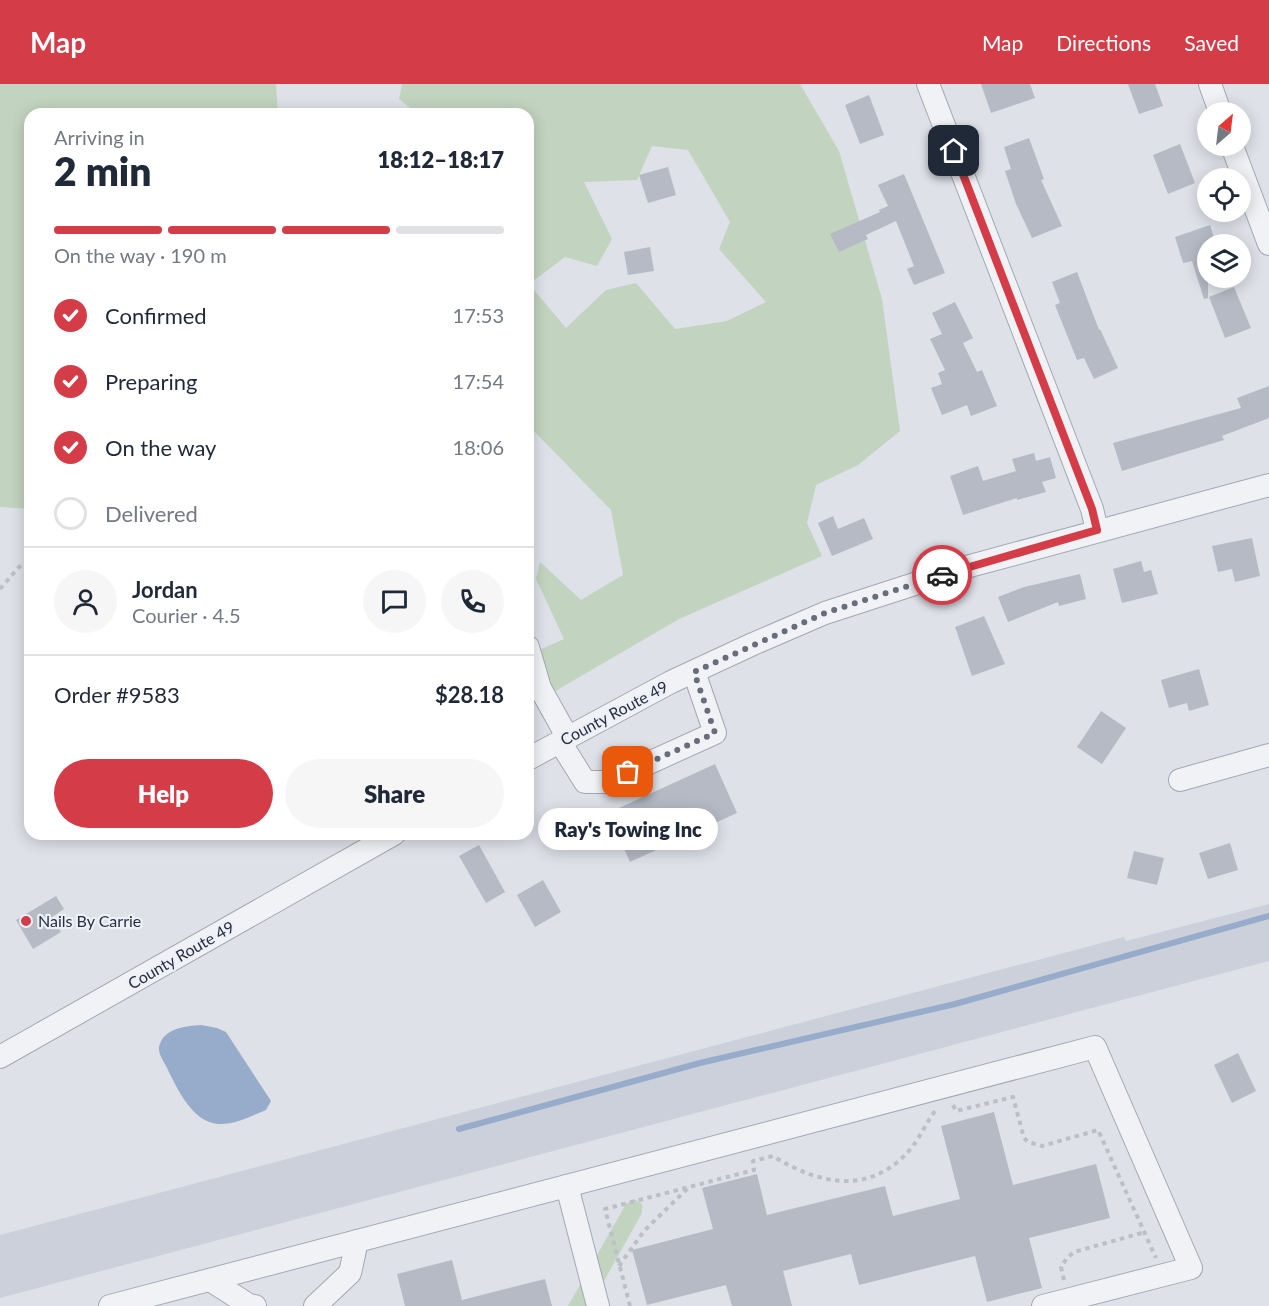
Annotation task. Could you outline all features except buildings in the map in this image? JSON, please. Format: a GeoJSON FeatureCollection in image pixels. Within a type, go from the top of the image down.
{"type":"FeatureCollection","features":[{"type":"Feature","properties":{"kind":"street"},"geometry":{"type":"LineString","coordinates":[[928,84],[1092,509],[1097,530]]}},
{"type":"Feature","properties":{"kind":"street"},"geometry":{"type":"LineString","coordinates":[[1210,84],[1216,102]]}},
{"type":"Feature","properties":{"kind":"street"},"geometry":{"type":"LineString","coordinates":[[1236,156],[1269,244]]}},
{"type":"Feature","properties":{"kind":"street","name":"County Route 49"},"geometry":{"type":"LineString","coordinates":[[534,756],[694,672],[825,613],[970,566],[1269,485]]}},
{"type":"Feature","properties":{"kind":"street"},"geometry":{"type":"LineString","coordinates":[[534,667],[540,687],[585,782],[607,782],[715,733],[694,672]]}},
{"type":"Feature","properties":{"kind":"street"},"geometry":{"type":"LineString","coordinates":[[1180,780],[1269,755]]}},
{"type":"Feature","properties":{"kind":"street","name":"County Route 49"},"geometry":{"type":"LineString","coordinates":[[0,1057],[383,840]]}},
{"type":"Feature","properties":{"kind":"street"},"geometry":{"type":"LineString","coordinates":[[110,1306],[1095,1047],[1191,1268],[1043,1306]]}},
{"type":"Feature","properties":{"kind":"street"},"geometry":{"type":"LineString","coordinates":[[567,1186],[598,1306]]}},
{"type":"Feature","properties":{"kind":"street"},"geometry":{"type":"LineString","coordinates":[[315,1306],[350,1273],[357,1241]]}},
{"type":"Feature","properties":{"kind":"street"},"geometry":{"type":"LineString","coordinates":[[210,1280],[249,1305],[255,1306]]}},
{"type":"Feature","properties":{"kind":"path"},"geometry":{"type":"LineString","coordinates":[[0,589],[24,564]]}},
{"type":"Feature","properties":{"kind":"path"},"geometry":{"type":"LineString","coordinates":[[945,1107],[954,1105],[956,1111],[1013,1097],[1024,1138],[1042,1146],[1098,1130],[1157,1260]]}},
{"type":"Feature","properties":{"kind":"path"},"geometry":{"type":"LineString","coordinates":[[636,1306],[630,1304],[604,1209],[754,1170],[753,1161],[773,1156],[792,1168],[816,1177],[837,1182],[860,1181],[879,1174],[898,1162],[914,1145],[937,1108]]}},
{"type":"Feature","properties":{"kind":"path"},"geometry":{"type":"LineString","coordinates":[[620,1266],[644,1231],[690,1186]]}},
{"type":"Feature","properties":{"kind":"path"},"geometry":{"type":"LineString","coordinates":[[1065,1284],[1061,1267],[1074,1252],[1145,1232]]}},
{"type":"Feature","properties":{"kind":"shaded area"},"geometry":{"type":"Polygon","coordinates":[[[1269,904],[1269,961],[0,1298],[0,1235],[1124,937],[1126,941],[1269,904]]]}},
{"type":"Feature","properties":{"kind":"green space"},"geometry":{"type":"Polygon","coordinates":[[[0,84],[276,84],[278,108],[24,108],[24,509],[0,507],[0,84]]]}},
{"type":"Feature","properties":{"kind":"green space"},"geometry":{"type":"Polygon","coordinates":[[[402,84],[800,84],[839,151],[882,299],[900,431],[858,465],[816,485],[807,523],[822,556],[679,619],[534,704],[534,652],[564,639],[536,579],[540,562],[581,600],[623,575],[611,510],[534,431],[534,290],[566,328],[606,290],[636,283],[675,329],[727,321],[766,302],[719,249],[730,222],[688,150],[652,146],[637,180],[584,182],[612,239],[597,266],[565,257],[534,280],[534,108],[410,108],[399,99],[402,84]]]}},
{"type":"Feature","properties":{"kind":"green space"},"geometry":{"type":"Polygon","coordinates":[[[634,1199],[642,1204],[642,1213],[590,1306],[568,1306],[626,1204],[634,1199]]]}},
{"type":"Feature","properties":{"kind":"water"},"geometry":{"type":"Polygon","coordinates":[[[201,1025],[226,1032],[271,1101],[266,1110],[237,1122],[218,1124],[200,1117],[186,1103],[159,1052],[159,1047],[161,1041],[170,1032],[182,1027],[201,1025]]]}},
{"type":"Feature","properties":{"kind":"waterway"},"geometry":{"type":"LineString","coordinates":[[459,1129],[700,1063],[955,1004],[1269,916]]}},
{"type":"Feature","properties":{"kind":"way so far"},"geometry":{"type":"LineString","coordinates":[[628,772],[715,733],[694,672],[825,613],[942,575]]}},
{"type":"Feature","properties":{"kind":"place","name":"Ray's Towing Inc"},"geometry":{"type":"Point","coordinates":[628,772]}},
{"type":"Feature","properties":{"kind":"place","name":"Nails By Carrie"},"geometry":{"type":"Point","coordinates":[26,921]}},
{"type":"Feature","properties":{"kind":"route"},"geometry":{"type":"LineString","coordinates":[[942,575],[1097,530],[1092,509],[954,151]]}}]}
